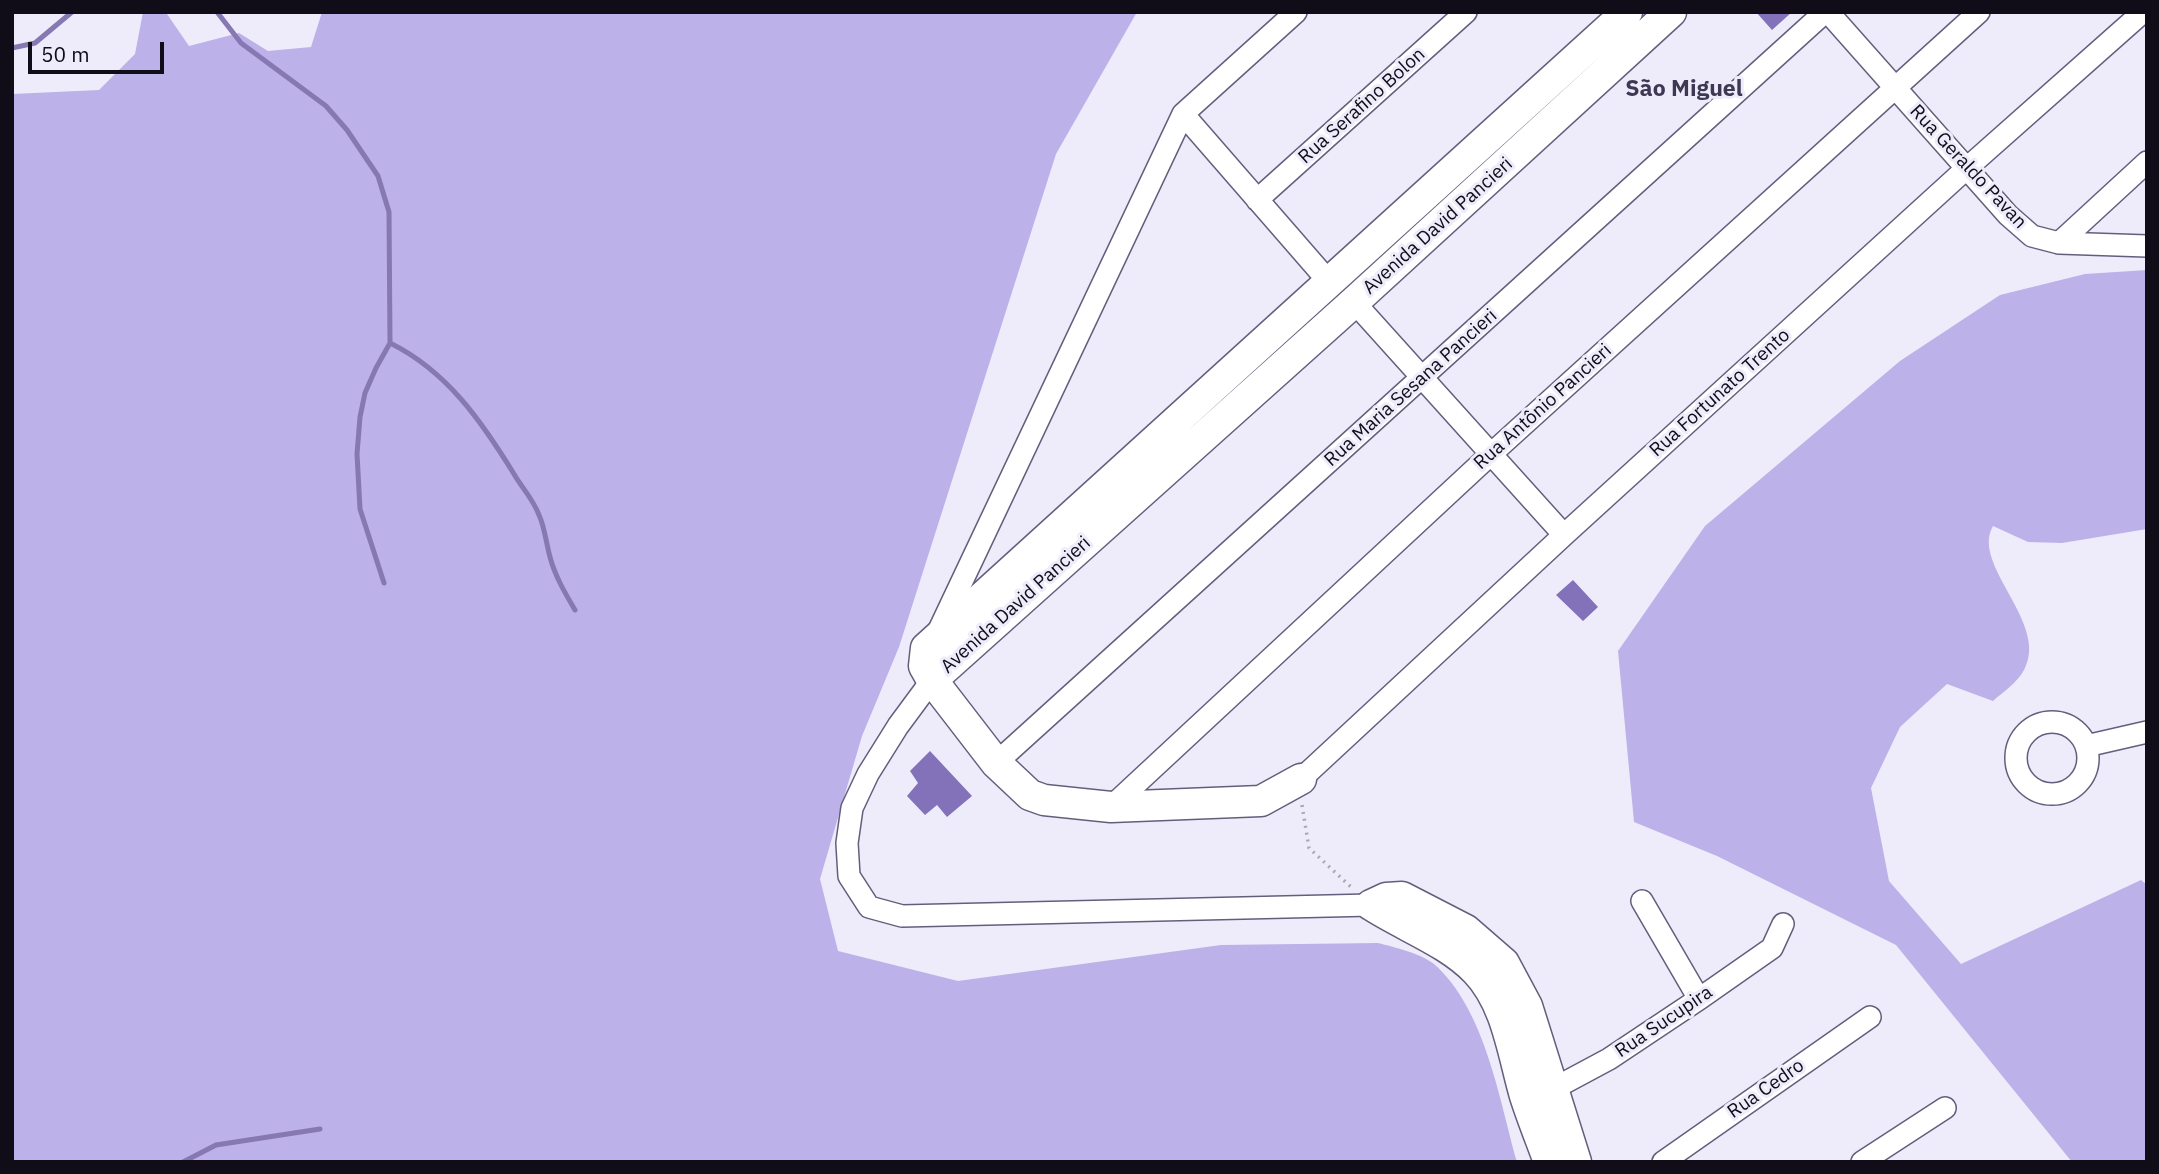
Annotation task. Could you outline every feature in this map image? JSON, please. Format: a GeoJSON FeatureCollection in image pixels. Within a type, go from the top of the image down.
{"type":"FeatureCollection","features":[{"type":"Feature","properties":{"kind":"street"},"geometry":{"type":"LineString","coordinates":[[932,643],[1183,114],[1296,12]]}},
{"type":"Feature","properties":{"kind":"street","name":"Rua Serafino Bolon"},"geometry":{"type":"LineString","coordinates":[[1257,200],[1466,12]]}},
{"type":"Feature","properties":{"kind":"street","name":"Avenida David Pancieri"},"geometry":{"type":"LineString","coordinates":[[1627,12],[926,648],[924,660],[932,680],[1354,302],[1671,12]]}},
{"type":"Feature","properties":{"kind":"street","name":"Rua Geraldo Pavan"},"geometry":{"type":"LineString","coordinates":[[1826,12],[2018,225],[2032,236],[2059,243],[2147,246]]}},
{"type":"Feature","properties":{"kind":"street","name":"Rua Maria Sesana Pancieri"},"geometry":{"type":"LineString","coordinates":[[996,764],[1826,12]]}},
{"type":"Feature","properties":{"kind":"street","name":"Rua Antônio Pancieri"},"geometry":{"type":"LineString","coordinates":[[1111,807],[1490,455],[1979,12]]}},
{"type":"Feature","properties":{"kind":"street","name":"Rua Fortunato Trento"},"geometry":{"type":"LineString","coordinates":[[1301,779],[1564,535],[1967,168],[2143,12]]}},
{"type":"Feature","properties":{"kind":"street"},"geometry":{"type":"LineString","coordinates":[[1183,114],[1330,283]]}},
{"type":"Feature","properties":{"kind":"street"},"geometry":{"type":"LineString","coordinates":[[2059,243],[2147,162]]}},
{"type":"Feature","properties":{"kind":"street"},"geometry":{"type":"LineString","coordinates":[[1354,302],[1564,535]]}},
{"type":"Feature","properties":{"kind":"street"},"geometry":{"type":"LineString","coordinates":[[1301,779],[1261,801],[1111,807],[1065,803],[1037,797],[996,764],[932,680],[898,726],[868,774],[852,808],[847,843],[849,876],[869,907],[902,916],[1371,905],[1386,898],[1402,897],[1466,930],[1504,964],[1527,1006],[1549,1162]]}},
{"type":"Feature","properties":{"kind":"street"},"geometry":{"type":"LineString","coordinates":[[2086,746],[2147,733]]}},
{"type":"Feature","properties":{"kind":"street"},"geometry":{"type":"LineString","coordinates":[[1642,901],[1699,999]]}},
{"type":"Feature","properties":{"kind":"street","name":"Rua Sucupira"},"geometry":{"type":"LineString","coordinates":[[1539,1093],[1609,1059],[1699,999],[1772,948],[1783,924]]}},
{"type":"Feature","properties":{"kind":"street","name":"Rua Cedro"},"geometry":{"type":"LineString","coordinates":[[1663,1162],[1870,1017]]}},
{"type":"Feature","properties":{"kind":"street"},"geometry":{"type":"LineString","coordinates":[[1539,1093],[1576,1162]]}},
{"type":"Feature","properties":{"kind":"street"},"geometry":{"type":"LineString","coordinates":[[1862,1162],[1945,1108]]}},
{"type":"Feature","properties":{"kind":"path"},"geometry":{"type":"LineString","coordinates":[[1301,779],[1301,802],[1309,848],[1371,905]]}},
{"type":"Feature","properties":{"kind":"shaded area"},"geometry":{"type":"Polygon","coordinates":[[[143,12],[167,14],[189,46],[239,33],[268,51],[311,47],[322,12],[1137,12],[1056,154],[899,647],[862,736],[820,879],[838,951],[958,981],[1221,945],[1378,943],[1400,949],[1434,964],[1466,1005],[1488,1056],[1517,1162],[12,1162],[12,94],[99,90],[135,54],[143,12]]]}},
{"type":"Feature","properties":{"kind":"shaded area"},"geometry":{"type":"Polygon","coordinates":[[[2147,270],[2147,529],[2062,543],[2028,542],[1993,526],[1989,541],[1992,558],[2027,633],[2029,652],[2024,670],[2014,683],[1993,701],[1947,684],[1900,727],[1871,788],[1889,881],[1961,964],[2141,880],[2147,885],[2147,1162],[2072,1162],[1896,945],[1717,856],[1634,822],[1618,651],[1705,526],[1900,361],[2000,295],[2085,274],[2147,270]]]}},
{"type":"Feature","properties":{"kind":"building"},"geometry":{"type":"Polygon","coordinates":[[[1756,12],[1792,12],[1772,30],[1756,12]]]}},
{"type":"Feature","properties":{"kind":"building"},"geometry":{"type":"Polygon","coordinates":[[[1573,580],[1598,607],[1583,621],[1556,595],[1573,580]]]}},
{"type":"Feature","properties":{"kind":"building"},"geometry":{"type":"Polygon","coordinates":[[[930,751],[972,796],[947,817],[937,805],[925,815],[907,796],[918,783],[910,771],[930,751]]]}},
{"type":"Feature","properties":{"kind":"waterway"},"geometry":{"type":"LineString","coordinates":[[12,48],[35,43],[72,12]]}},
{"type":"Feature","properties":{"kind":"waterway"},"geometry":{"type":"LineString","coordinates":[[217,12],[241,43],[326,106],[347,130],[378,176],[389,212],[390,343],[365,393],[357,454],[360,509],[384,583]]}},
{"type":"Feature","properties":{"kind":"waterway"},"geometry":{"type":"LineString","coordinates":[[390,343],[429,368],[476,417],[537,509],[555,571],[575,610]]}},
{"type":"Feature","properties":{"kind":"waterway"},"geometry":{"type":"LineString","coordinates":[[183,1162],[216,1145],[320,1129]]}},
{"type":"Feature","properties":{"kind":"district","name":"São Miguel"},"geometry":{"type":"Point","coordinates":[1684,89]}}]}
